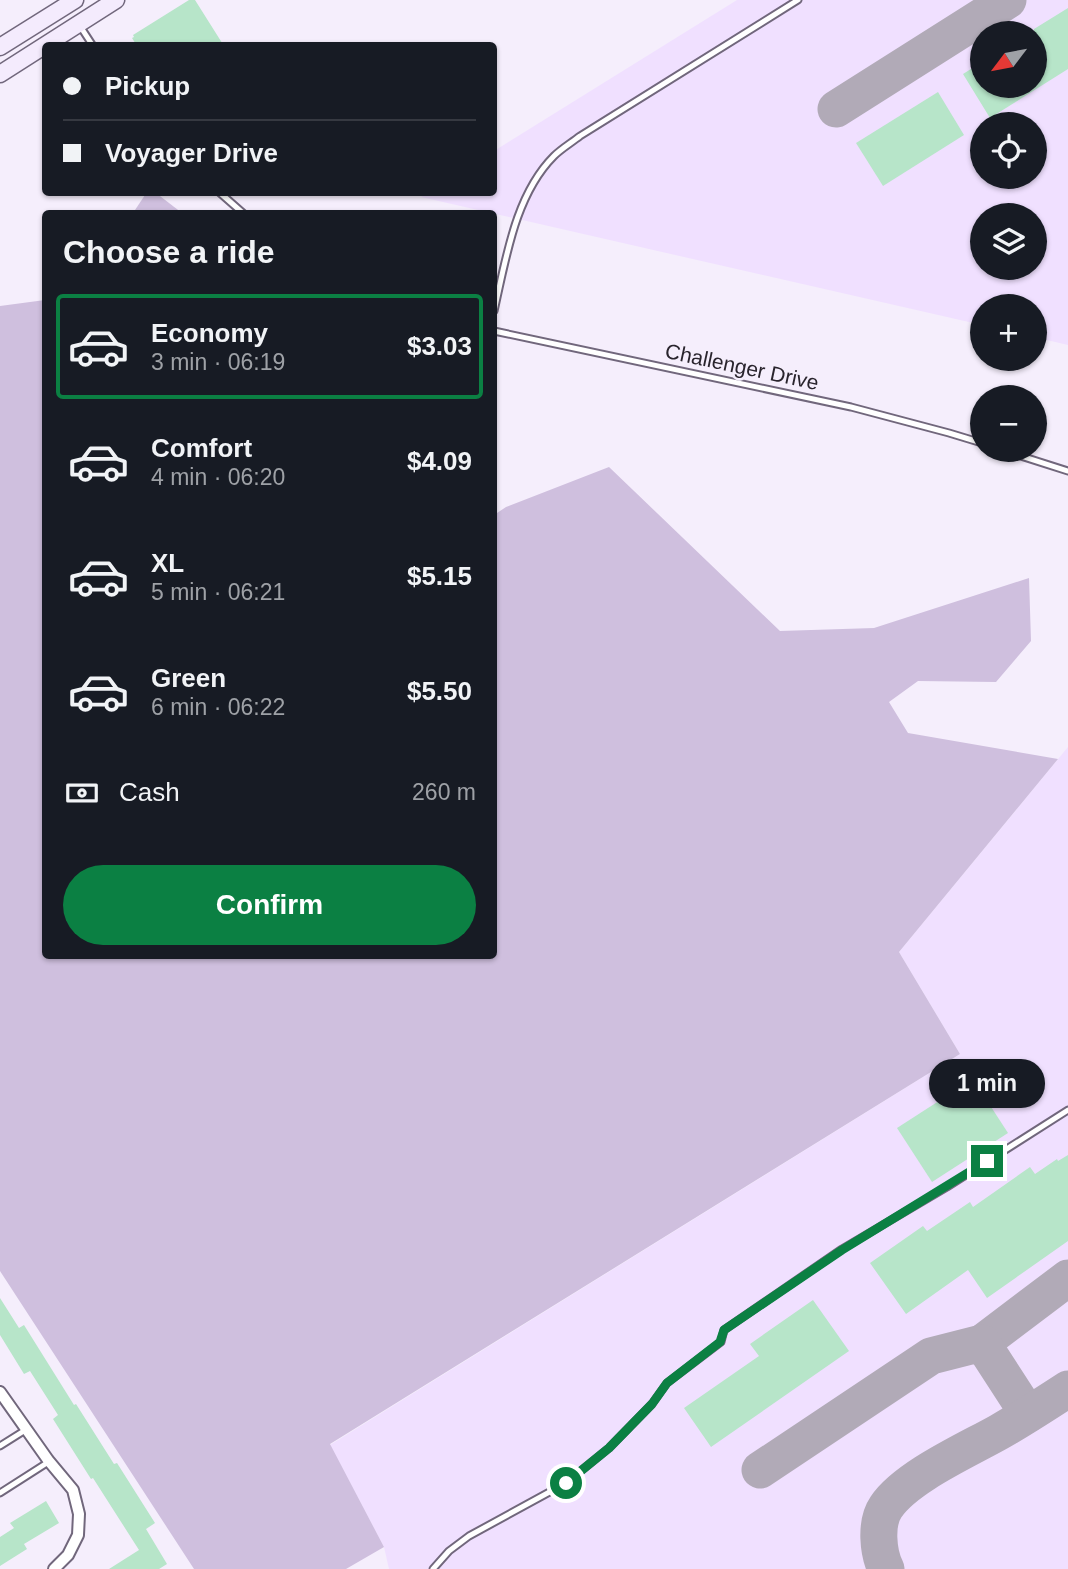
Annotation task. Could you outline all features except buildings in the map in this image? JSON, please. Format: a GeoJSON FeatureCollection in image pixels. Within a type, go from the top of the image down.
{"type":"FeatureCollection","features":[{"type":"Feature","properties":{"kind":"main road"},"geometry":{"type":"LineString","coordinates":[[50,42],[116,0]]}},
{"type":"Feature","properties":{"kind":"main road"},"geometry":{"type":"LineString","coordinates":[[0,47],[68,2],[78,24]]}},
{"type":"Feature","properties":{"kind":"main road"},"geometry":{"type":"LineString","coordinates":[[0,74],[42,47]]}},
{"type":"Feature","properties":{"kind":"street"},"geometry":{"type":"LineString","coordinates":[[0,1392],[73,1490],[79,1514],[78,1535],[68,1555],[54,1569]]}},
{"type":"Feature","properties":{"kind":"lane"},"geometry":{"type":"LineString","coordinates":[[497,298],[516,217],[533,183],[554,156],[579,136],[798,0]]}},
{"type":"Feature","properties":{"kind":"lane"},"geometry":{"type":"LineString","coordinates":[[78,24],[90,42]]}},
{"type":"Feature","properties":{"kind":"lane"},"geometry":{"type":"LineString","coordinates":[[224,196],[239,210]]}},
{"type":"Feature","properties":{"kind":"lane","name":"Challenger Drive"},"geometry":{"type":"LineString","coordinates":[[497,332],[851,407],[970,440]]}},
{"type":"Feature","properties":{"kind":"lane"},"geometry":{"type":"LineString","coordinates":[[1040,462],[1068,471]]}},
{"type":"Feature","properties":{"kind":"lane"},"geometry":{"type":"LineString","coordinates":[[433,1569],[449,1551],[469,1536],[566,1483],[609,1448],[652,1404],[667,1383],[720,1342],[724,1330],[842,1250],[1068,1110]]}},
{"type":"Feature","properties":{"kind":"lane"},"geometry":{"type":"LineString","coordinates":[[0,1446],[27,1429]]}},
{"type":"Feature","properties":{"kind":"lane"},"geometry":{"type":"LineString","coordinates":[[0,1493],[50,1461]]}},
{"type":"Feature","properties":{"kind":"shaded area"},"geometry":{"type":"Polygon","coordinates":[[[737,0],[1068,0],[1068,345],[1047,340],[1047,294],[970,294],[970,322],[497,214],[497,210],[478,210],[421,197],[497,196],[497,149],[737,0]]]}},
{"type":"Feature","properties":{"kind":"shaded area"},"geometry":{"type":"Polygon","coordinates":[[[144,196],[160,196],[178,210],[135,210],[144,196]]]}},
{"type":"Feature","properties":{"kind":"shaded area"},"geometry":{"type":"Polygon","coordinates":[[[42,300],[42,959],[497,959],[497,513],[506,507],[609,467],[780,631],[874,628],[1029,578],[1031,641],[996,682],[918,681],[889,702],[908,733],[1058,759],[899,952],[960,1054],[330,1444],[384,1547],[346,1569],[194,1569],[0,1271],[0,306],[42,300]]]}},
{"type":"Feature","properties":{"kind":"shaded area"},"geometry":{"type":"Polygon","coordinates":[[[1068,747],[1068,1569],[389,1569],[384,1547],[330,1445],[960,1054],[899,952],[1068,747]]]}},
{"type":"Feature","properties":{"kind":"taxiway"},"geometry":{"type":"LineString","coordinates":[[836,109],[1008,0]]}},
{"type":"Feature","properties":{"kind":"taxiway"},"geometry":{"type":"LineString","coordinates":[[982,1343],[1068,1278]]}},
{"type":"Feature","properties":{"kind":"taxiway"},"geometry":{"type":"LineString","coordinates":[[760,1470],[931,1356],[982,1343],[1028,1414]]}},
{"type":"Feature","properties":{"kind":"taxiway"},"geometry":{"type":"LineString","coordinates":[[886,1569],[881,1555],[879,1529],[886,1507],[895,1496],[922,1475],[1008,1427],[1068,1389]]}},
{"type":"Feature","properties":{"kind":"route"},"geometry":{"type":"LineString","coordinates":[[566,1483],[609,1448],[652,1404],[667,1383],[720,1342],[724,1330],[842,1250],[987,1161]]}}]}
